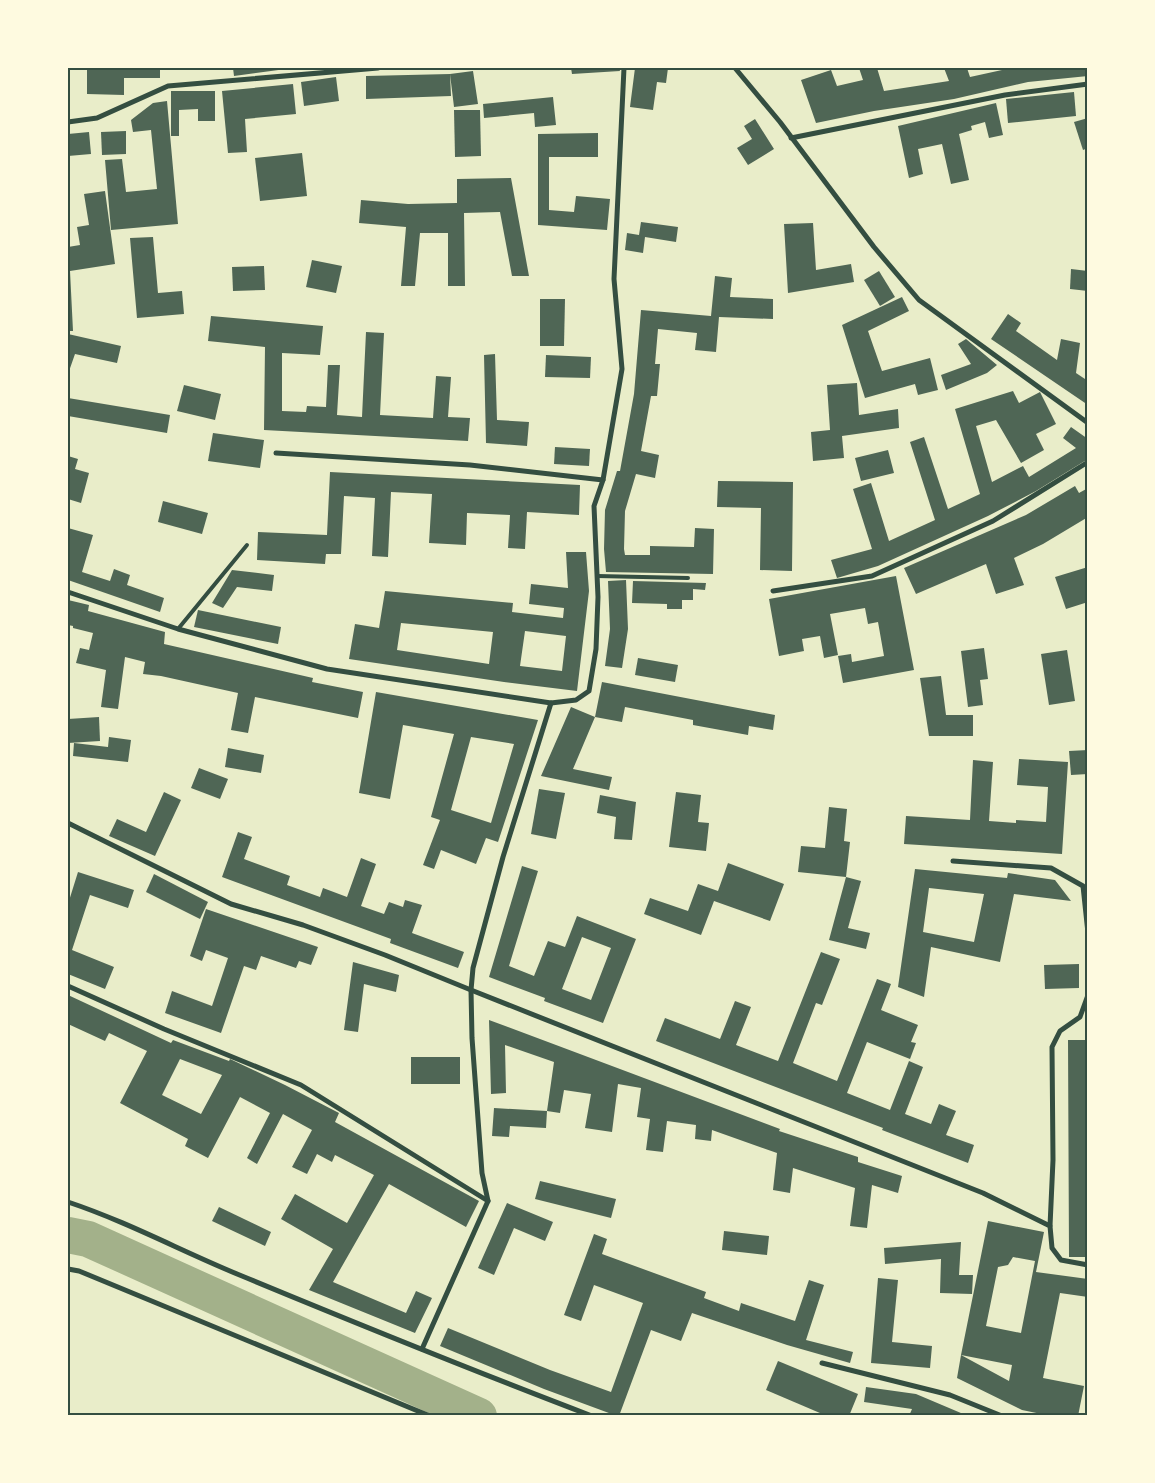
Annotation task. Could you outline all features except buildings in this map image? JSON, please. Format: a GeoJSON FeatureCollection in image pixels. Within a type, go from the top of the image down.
{"type":"FeatureCollection","features":[{"type":"Feature","properties":{"kind":"street"},"geometry":{"type":"LineString","coordinates":[[68,122],[97,118],[168,86],[378,68]]}},
{"type":"Feature","properties":{"kind":"street"},"geometry":{"type":"LineString","coordinates":[[68,592],[178,629],[327,669],[551,703],[576,700],[589,691],[596,649],[598,597],[594,506],[603,480],[622,369],[614,279],[624,68]]}},
{"type":"Feature","properties":{"kind":"street"},"geometry":{"type":"LineString","coordinates":[[734,68],[792,138],[874,247],[919,300],[1088,423]]}},
{"type":"Feature","properties":{"kind":"street"},"geometry":{"type":"LineString","coordinates":[[792,138],[1005,95],[1088,84]]}},
{"type":"Feature","properties":{"kind":"street"},"geometry":{"type":"LineString","coordinates":[[276,452],[470,465],[603,480]]}},
{"type":"Feature","properties":{"kind":"street"},"geometry":{"type":"LineString","coordinates":[[773,591],[872,576],[993,521],[1088,462]]}},
{"type":"Feature","properties":{"kind":"street"},"geometry":{"type":"LineString","coordinates":[[422,1350],[488,1201],[482,1173],[471,990],[473,968],[503,858],[551,703]]}},
{"type":"Feature","properties":{"kind":"street"},"geometry":{"type":"LineString","coordinates":[[68,823],[231,904],[303,925],[385,954],[982,1193],[1050,1226]]}},
{"type":"Feature","properties":{"kind":"street"},"geometry":{"type":"LineString","coordinates":[[953,862],[1051,868],[1083,886],[1088,933]]}},
{"type":"Feature","properties":{"kind":"street"},"geometry":{"type":"LineString","coordinates":[[68,986],[164,1029],[301,1085],[488,1201]]}},
{"type":"Feature","properties":{"kind":"street"},"geometry":{"type":"LineString","coordinates":[[1088,995],[1080,1017],[1060,1031],[1052,1047],[1053,1160],[1050,1226],[1052,1248],[1060,1260],[1088,1265]]}},
{"type":"Feature","properties":{"kind":"street"},"geometry":{"type":"LineString","coordinates":[[68,1202],[100,1213],[240,1275],[422,1350],[592,1416]]}},
{"type":"Feature","properties":{"kind":"street"},"geometry":{"type":"LineString","coordinates":[[68,1269],[79,1271],[430,1416]]}},
{"type":"Feature","properties":{"kind":"street"},"geometry":{"type":"LineString","coordinates":[[822,1364],[950,1394],[1002,1416]]}},
{"type":"Feature","properties":{"kind":"lane"},"geometry":{"type":"LineString","coordinates":[[178,629],[247,545]]}},
{"type":"Feature","properties":{"kind":"lane"},"geometry":{"type":"LineString","coordinates":[[597,576],[688,578]]}},
{"type":"Feature","properties":{"kind":"waterway"},"geometry":{"type":"LineString","coordinates":[[68,1235],[88,1239],[479,1416]]}}]}
